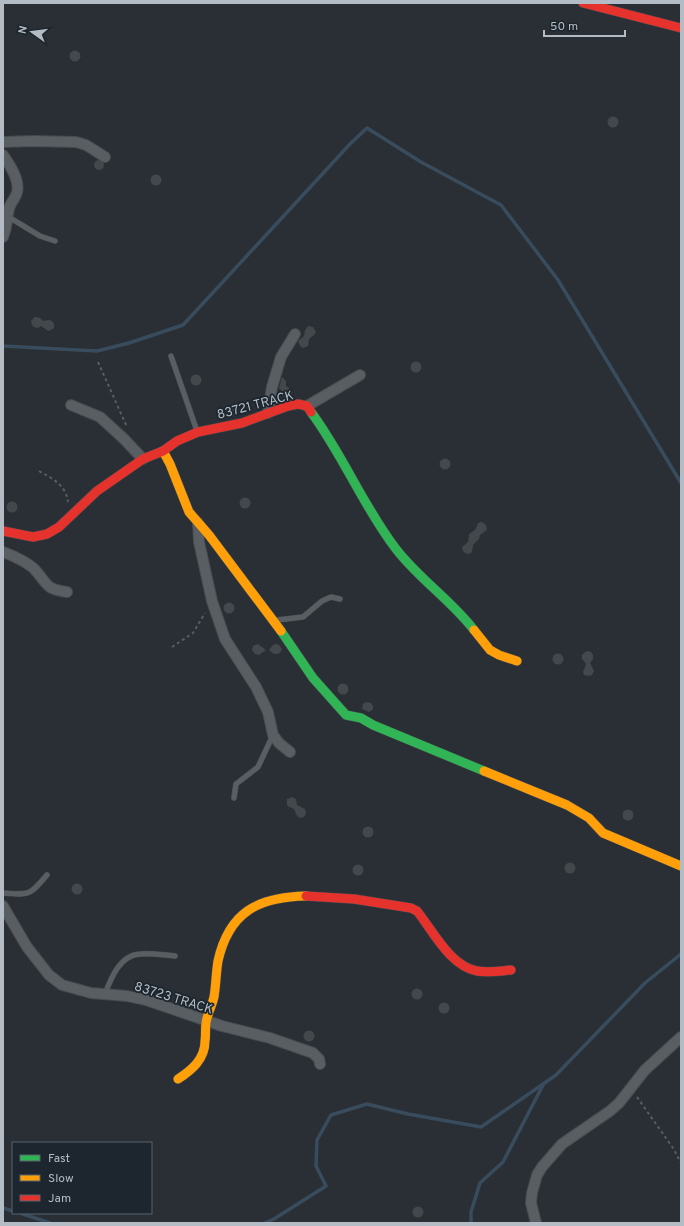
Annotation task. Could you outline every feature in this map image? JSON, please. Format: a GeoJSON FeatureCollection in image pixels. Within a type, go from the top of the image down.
{"type":"FeatureCollection","features":[{"type":"Feature","properties":{"kind":"street"},"geometry":{"type":"LineString","coordinates":[[583,3],[681,28]]}},
{"type":"Feature","properties":{"kind":"street"},"geometry":{"type":"LineString","coordinates":[[3,142],[33,140],[76,142],[86,145],[105,156]]}},
{"type":"Feature","properties":{"kind":"street"},"geometry":{"type":"LineString","coordinates":[[3,155],[9,163],[17,181],[17,193],[10,205],[7,216],[7,227],[3,237]]}},
{"type":"Feature","properties":{"kind":"street"},"geometry":{"type":"LineString","coordinates":[[268,413],[272,387],[281,357],[295,334]]}},
{"type":"Feature","properties":{"kind":"street"},"geometry":{"type":"LineString","coordinates":[[307,406],[360,375]]}},
{"type":"Feature","properties":{"kind":"street","name":"83721 TRACK"},"geometry":{"type":"LineString","coordinates":[[3,531],[33,537],[47,534],[59,527],[71,517],[97,491],[143,459],[163,451],[177,441],[198,432],[242,423],[298,404],[307,406],[325,431],[362,500],[396,549],[412,568],[466,619],[490,650],[517,662]]}},
{"type":"Feature","properties":{"kind":"street"},"geometry":{"type":"LineString","coordinates":[[72,405],[100,417],[143,459]]}},
{"type":"Feature","properties":{"kind":"street"},"geometry":{"type":"LineString","coordinates":[[163,451],[170,464],[189,512],[274,621],[313,678],[346,715],[361,718],[373,725],[567,805],[589,818],[603,833],[681,866]]}},
{"type":"Feature","properties":{"kind":"street"},"geometry":{"type":"LineString","coordinates":[[198,523],[199,542],[210,592],[226,639],[256,687],[268,712],[273,735],[279,743],[290,752]]}},
{"type":"Feature","properties":{"kind":"street"},"geometry":{"type":"LineString","coordinates":[[3,552],[14,556],[36,570],[47,586],[54,590],[66,592]]}},
{"type":"Feature","properties":{"kind":"street"},"geometry":{"type":"LineString","coordinates":[[178,1079],[195,1066],[204,1051],[206,1021],[212,1003],[216,972],[221,952],[228,934],[237,920],[246,912],[261,903],[302,895],[363,900],[411,908],[417,911],[451,955],[470,970],[496,973],[511,970]]}},
{"type":"Feature","properties":{"kind":"street","name":"83723 TRACK"},"geometry":{"type":"LineString","coordinates":[[3,906],[21,938],[49,975],[62,985],[91,993],[127,996],[146,1000],[206,1021],[242,1032],[270,1038],[310,1052],[316,1055],[320,1064]]}},
{"type":"Feature","properties":{"kind":"street"},"geometry":{"type":"LineString","coordinates":[[536,1223],[532,1203],[532,1193],[535,1180],[542,1167],[562,1144],[610,1111],[645,1070],[681,1037]]}},
{"type":"Feature","properties":{"kind":"lane"},"geometry":{"type":"LineString","coordinates":[[7,216],[40,236],[55,240]]}},
{"type":"Feature","properties":{"kind":"lane"},"geometry":{"type":"LineString","coordinates":[[172,356],[198,432]]}},
{"type":"Feature","properties":{"kind":"lane"},"geometry":{"type":"LineString","coordinates":[[274,621],[303,617],[322,601],[331,597],[340,599]]}},
{"type":"Feature","properties":{"kind":"lane"},"geometry":{"type":"LineString","coordinates":[[234,798],[236,784],[258,766],[273,735]]}},
{"type":"Feature","properties":{"kind":"lane"},"geometry":{"type":"LineString","coordinates":[[3,893],[29,893],[34,890],[47,875]]}},
{"type":"Feature","properties":{"kind":"lane"},"geometry":{"type":"LineString","coordinates":[[105,994],[112,976],[118,967],[132,956],[139,954],[174,956]]}},
{"type":"Feature","properties":{"kind":"path"},"geometry":{"type":"LineString","coordinates":[[98,362],[129,433]]}},
{"type":"Feature","properties":{"kind":"path"},"geometry":{"type":"LineString","coordinates":[[39,471],[61,484],[67,495],[71,517]]}},
{"type":"Feature","properties":{"kind":"path"},"geometry":{"type":"LineString","coordinates":[[172,647],[193,633],[204,615],[210,592]]}},
{"type":"Feature","properties":{"kind":"path"},"geometry":{"type":"LineString","coordinates":[[631,1088],[649,1116],[673,1148],[681,1163]]}},
{"type":"Feature","properties":{"kind":"building"},"geometry":{"type":"Polygon","coordinates":[[[73,51],[77,51],[79,52],[79,60],[73,61],[70,58],[70,54],[73,51]]]}},
{"type":"Feature","properties":{"kind":"building"},"geometry":{"type":"Polygon","coordinates":[[[611,117],[615,117],[617,118],[617,126],[611,127],[608,124],[608,120],[611,117]]]}},
{"type":"Feature","properties":{"kind":"building"},"geometry":{"type":"Polygon","coordinates":[[[97,160],[101,160],[103,161],[103,169],[97,170],[94,167],[94,163],[97,160]]]}},
{"type":"Feature","properties":{"kind":"building"},"geometry":{"type":"Polygon","coordinates":[[[154,175],[158,175],[160,176],[160,184],[154,185],[151,182],[151,178],[154,175]]]}},
{"type":"Feature","properties":{"kind":"building"},"geometry":{"type":"Polygon","coordinates":[[[35,317],[40,318],[43,321],[52,321],[54,328],[48,331],[41,326],[38,328],[34,327],[31,321],[35,317]]]}},
{"type":"Feature","properties":{"kind":"building"},"geometry":{"type":"Polygon","coordinates":[[[308,326],[313,327],[316,332],[309,339],[308,346],[303,348],[300,346],[298,341],[304,336],[305,330],[308,326]]]}},
{"type":"Feature","properties":{"kind":"building"},"geometry":{"type":"Polygon","coordinates":[[[414,362],[418,362],[420,363],[420,371],[414,372],[411,369],[411,365],[414,362]]]}},
{"type":"Feature","properties":{"kind":"building"},"geometry":{"type":"Polygon","coordinates":[[[194,375],[198,375],[200,376],[200,384],[194,385],[191,382],[191,378],[194,375]]]}},
{"type":"Feature","properties":{"kind":"building"},"geometry":{"type":"Polygon","coordinates":[[[282,377],[286,381],[286,386],[292,390],[292,396],[285,398],[282,395],[282,391],[279,388],[282,377]]]}},
{"type":"Feature","properties":{"kind":"building"},"geometry":{"type":"Polygon","coordinates":[[[229,406],[233,406],[235,407],[235,415],[229,416],[226,413],[226,409],[229,406]]]}},
{"type":"Feature","properties":{"kind":"building"},"geometry":{"type":"Polygon","coordinates":[[[443,459],[447,459],[449,460],[449,468],[443,469],[440,466],[440,462],[443,459]]]}},
{"type":"Feature","properties":{"kind":"building"},"geometry":{"type":"Polygon","coordinates":[[[243,498],[247,498],[249,499],[249,507],[243,508],[240,505],[240,501],[243,498]]]}},
{"type":"Feature","properties":{"kind":"building"},"geometry":{"type":"Polygon","coordinates":[[[10,502],[14,502],[16,503],[16,511],[10,512],[7,509],[7,505],[10,502]]]}},
{"type":"Feature","properties":{"kind":"building"},"geometry":{"type":"Polygon","coordinates":[[[482,522],[486,525],[487,530],[480,535],[479,539],[473,545],[472,552],[469,554],[465,553],[462,547],[468,542],[469,534],[475,530],[478,523],[482,522]]]}},
{"type":"Feature","properties":{"kind":"building"},"geometry":{"type":"Polygon","coordinates":[[[227,603],[231,603],[233,604],[233,612],[227,613],[224,610],[224,606],[227,603]]]}},
{"type":"Feature","properties":{"kind":"building"},"geometry":{"type":"Polygon","coordinates":[[[258,644],[266,650],[259,655],[255,654],[252,650],[253,646],[258,644]]]}},
{"type":"Feature","properties":{"kind":"building"},"geometry":{"type":"Polygon","coordinates":[[[276,644],[282,649],[280,653],[274,654],[269,650],[276,644]]]}},
{"type":"Feature","properties":{"kind":"building"},"geometry":{"type":"Polygon","coordinates":[[[587,651],[591,652],[593,655],[593,659],[590,663],[594,671],[592,675],[589,676],[584,675],[583,672],[586,664],[582,659],[582,655],[587,651]]]}},
{"type":"Feature","properties":{"kind":"building"},"geometry":{"type":"Polygon","coordinates":[[[556,654],[560,654],[562,655],[562,663],[556,664],[553,661],[553,657],[556,654]]]}},
{"type":"Feature","properties":{"kind":"building"},"geometry":{"type":"Polygon","coordinates":[[[341,684],[345,684],[347,685],[347,693],[341,694],[338,691],[338,687],[341,684]]]}},
{"type":"Feature","properties":{"kind":"building"},"geometry":{"type":"Polygon","coordinates":[[[366,702],[371,703],[373,706],[373,709],[369,712],[362,709],[363,704],[366,702]]]}},
{"type":"Feature","properties":{"kind":"building"},"geometry":{"type":"Polygon","coordinates":[[[292,797],[296,799],[297,805],[305,809],[306,813],[304,817],[300,818],[297,816],[294,809],[287,805],[287,799],[292,797]]]}},
{"type":"Feature","properties":{"kind":"building"},"geometry":{"type":"Polygon","coordinates":[[[626,810],[630,810],[632,811],[632,819],[626,820],[623,817],[623,813],[626,810]]]}},
{"type":"Feature","properties":{"kind":"building"},"geometry":{"type":"Polygon","coordinates":[[[366,827],[370,827],[372,828],[372,836],[366,837],[363,834],[363,830],[366,827]]]}},
{"type":"Feature","properties":{"kind":"building"},"geometry":{"type":"Polygon","coordinates":[[[568,863],[572,863],[574,864],[574,872],[568,873],[565,870],[565,866],[568,863]]]}},
{"type":"Feature","properties":{"kind":"building"},"geometry":{"type":"Polygon","coordinates":[[[356,865],[360,865],[362,866],[362,874],[356,875],[353,872],[353,868],[356,865]]]}},
{"type":"Feature","properties":{"kind":"building"},"geometry":{"type":"Polygon","coordinates":[[[75,884],[79,884],[81,885],[81,893],[75,894],[72,891],[72,887],[75,884]]]}},
{"type":"Feature","properties":{"kind":"building"},"geometry":{"type":"Polygon","coordinates":[[[415,989],[419,989],[421,990],[421,998],[415,999],[412,996],[412,992],[415,989]]]}},
{"type":"Feature","properties":{"kind":"building"},"geometry":{"type":"Polygon","coordinates":[[[442,1003],[446,1003],[448,1004],[448,1012],[442,1013],[439,1010],[439,1006],[442,1003]]]}},
{"type":"Feature","properties":{"kind":"building"},"geometry":{"type":"Polygon","coordinates":[[[307,1031],[311,1031],[313,1032],[313,1040],[307,1041],[304,1038],[304,1034],[307,1031]]]}},
{"type":"Feature","properties":{"kind":"building"},"geometry":{"type":"Polygon","coordinates":[[[416,1207],[420,1207],[422,1208],[422,1216],[416,1217],[413,1214],[413,1210],[416,1207]]]}},
{"type":"Feature","properties":{"kind":"waterway"},"geometry":{"type":"LineString","coordinates":[[3,346],[97,351],[129,343],[183,325],[350,144],[367,128],[421,162],[501,205],[558,280],[681,483]]}},
{"type":"Feature","properties":{"kind":"waterway"},"geometry":{"type":"LineString","coordinates":[[265,1223],[274,1219],[326,1186],[316,1166],[317,1140],[331,1115],[367,1104],[408,1114],[481,1127],[556,1075],[645,983],[681,954]]}},
{"type":"Feature","properties":{"kind":"waterway"},"geometry":{"type":"LineString","coordinates":[[471,1223],[471,1212],[480,1183],[503,1162],[543,1085]]}},
{"type":"Feature","properties":{"kind":"waterway"},"geometry":{"type":"LineString","coordinates":[[3,1208],[12,1211]]}},
{"type":"Feature","properties":{"kind":"waterway"},"geometry":{"type":"LineString","coordinates":[[23,1214],[50,1223]]}},
{"type":"Feature","properties":{"kind":"traffic: fast"},"geometry":{"type":"LineString","coordinates":[[311,412],[333,446],[384,533],[405,560],[465,619],[474,630]]}},
{"type":"Feature","properties":{"kind":"traffic: fast"},"geometry":{"type":"LineString","coordinates":[[281,631],[313,678],[346,715],[361,718],[373,725],[484,771]]}},
{"type":"Feature","properties":{"kind":"traffic: slow"},"geometry":{"type":"LineString","coordinates":[[163,451],[170,464],[189,512],[209,535],[281,631]]}},
{"type":"Feature","properties":{"kind":"traffic: slow"},"geometry":{"type":"LineString","coordinates":[[474,630],[490,650],[499,655],[517,661]]}},
{"type":"Feature","properties":{"kind":"traffic: slow"},"geometry":{"type":"LineString","coordinates":[[484,771],[567,805],[589,818],[603,833],[681,866]]}},
{"type":"Feature","properties":{"kind":"traffic: slow"},"geometry":{"type":"LineString","coordinates":[[178,1079],[193,1068],[203,1053],[206,1025],[214,997],[218,961],[223,944],[230,930],[238,919],[248,910],[260,904],[289,897],[306,896]]}},
{"type":"Feature","properties":{"kind":"traffic: jam"},"geometry":{"type":"LineString","coordinates":[[583,3],[681,28]]}},
{"type":"Feature","properties":{"kind":"traffic: jam"},"geometry":{"type":"LineString","coordinates":[[3,531],[33,537],[47,534],[59,527],[97,491],[143,459],[163,451],[177,441],[198,432],[242,423],[288,406],[298,404],[307,406],[311,412]]}},
{"type":"Feature","properties":{"kind":"traffic: jam"},"geometry":{"type":"LineString","coordinates":[[306,896],[354,899],[411,908],[417,911],[450,955],[467,968],[477,971],[490,972],[511,970]]}}]}
